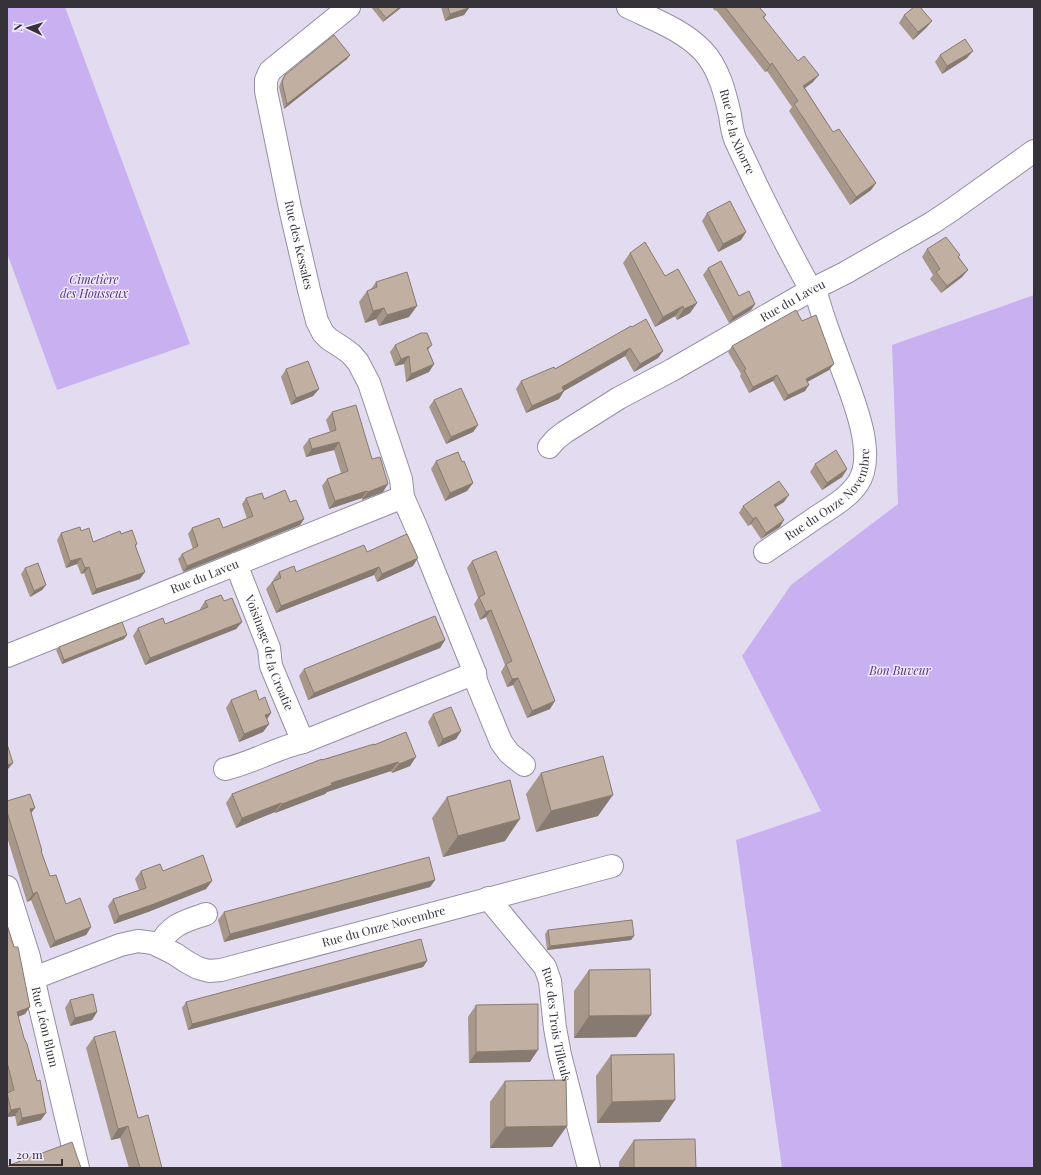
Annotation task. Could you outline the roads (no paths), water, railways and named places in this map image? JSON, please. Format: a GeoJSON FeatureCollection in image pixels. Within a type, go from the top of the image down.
{"type":"FeatureCollection","features":[{"type":"Feature","properties":{"kind":"street","name":"Rue des Kessales"},"geometry":{"type":"LineString","coordinates":[[349,7],[270,71],[266,80],[266,91],[290,208],[317,322],[323,333],[329,339],[351,354],[358,362],[369,383],[401,479],[403,497]]}},
{"type":"Feature","properties":{"kind":"street","name":"Rue de la Xhorre"},"geometry":{"type":"LineString","coordinates":[[628,7],[666,24],[683,34],[704,52],[711,61],[726,98],[734,137],[774,222],[813,289]]}},
{"type":"Feature","properties":{"kind":"street","name":"Rue du Laveu"},"geometry":{"type":"LineString","coordinates":[[549,448],[556,439],[565,432],[619,398],[932,223],[1034,151]]}},
{"type":"Feature","properties":{"kind":"street","name":"Rue du Onze Novembre"},"geometry":{"type":"LineString","coordinates":[[765,552],[850,493],[862,477],[864,468],[864,445],[857,410],[813,289]]}},
{"type":"Feature","properties":{"kind":"street","name":"Rue du Laveu"},"geometry":{"type":"LineString","coordinates":[[7,656],[403,497]]}},
{"type":"Feature","properties":{"kind":"street"},"geometry":{"type":"LineString","coordinates":[[403,497],[475,672],[476,681],[501,742],[509,753],[524,765]]}},
{"type":"Feature","properties":{"kind":"street","name":"Voisinage de la Croatie"},"geometry":{"type":"LineString","coordinates":[[236,564],[269,648],[271,666],[302,742]]}},
{"type":"Feature","properties":{"kind":"street"},"geometry":{"type":"LineString","coordinates":[[225,769],[238,766],[290,745],[302,742],[475,672]]}},
{"type":"Feature","properties":{"kind":"street","name":"Rue du Onze Novembre"},"geometry":{"type":"LineString","coordinates":[[34,978],[120,945],[138,941],[153,943],[198,968],[209,971],[221,970],[612,866]]}},
{"type":"Feature","properties":{"kind":"street","name":"Rue Léon Blum"},"geometry":{"type":"LineString","coordinates":[[7,887],[29,957],[41,1014],[78,1168]]}},
{"type":"Feature","properties":{"kind":"street","name":"Rue des Trois Tilleuls"},"geometry":{"type":"LineString","coordinates":[[488,898],[545,968],[550,981],[555,1028],[560,1055],[589,1168]]}},
{"type":"Feature","properties":{"kind":"street"},"geometry":{"type":"LineString","coordinates":[[159,946],[166,933],[173,927],[206,914]]}},
{"type":"Feature","properties":{"kind":"park label","name":"Cimetière des Housseux"},"geometry":{"type":"Point","coordinates":[94,287]}},
{"type":"Feature","properties":{"kind":"park label","name":"Bon Buveur"},"geometry":{"type":"Point","coordinates":[900,671]}}]}
